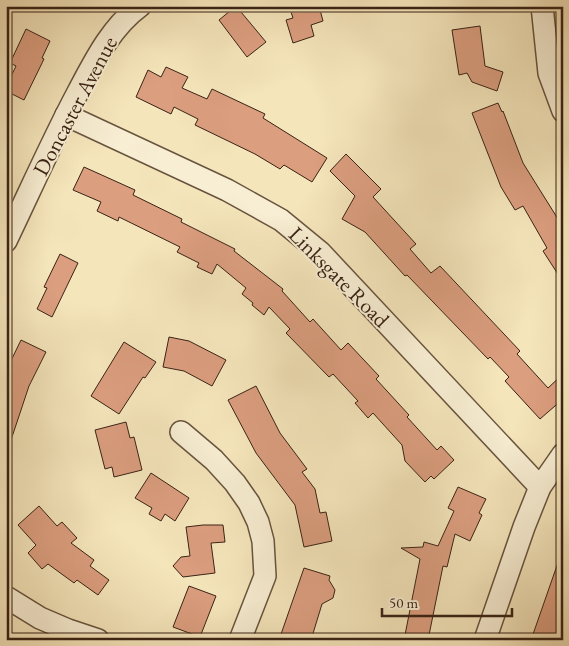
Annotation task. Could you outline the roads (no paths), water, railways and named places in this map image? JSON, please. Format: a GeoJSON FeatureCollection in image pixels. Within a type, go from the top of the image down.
{"type":"FeatureCollection","features":[{"type":"Feature","properties":{"kind":"street","name":"Doncaster Avenue"},"geometry":{"type":"LineString","coordinates":[[6,241],[66,114],[97,57],[116,30],[140,6]]}},
{"type":"Feature","properties":{"kind":"street"},"geometry":{"type":"LineString","coordinates":[[542,6],[549,73],[563,111]]}},
{"type":"Feature","properties":{"kind":"street","name":"Linksgate Road"},"geometry":{"type":"LineString","coordinates":[[66,114],[227,190],[281,220],[320,252],[540,488]]}},
{"type":"Feature","properties":{"kind":"street"},"geometry":{"type":"LineString","coordinates":[[181,432],[214,460],[235,483],[250,503],[258,522],[263,542],[265,576],[240,640]]}},
{"type":"Feature","properties":{"kind":"street"},"geometry":{"type":"LineString","coordinates":[[485,640],[524,527],[540,488],[563,454]]}},
{"type":"Feature","properties":{"kind":"street"},"geometry":{"type":"LineString","coordinates":[[6,597],[40,618],[98,640]]}}]}
